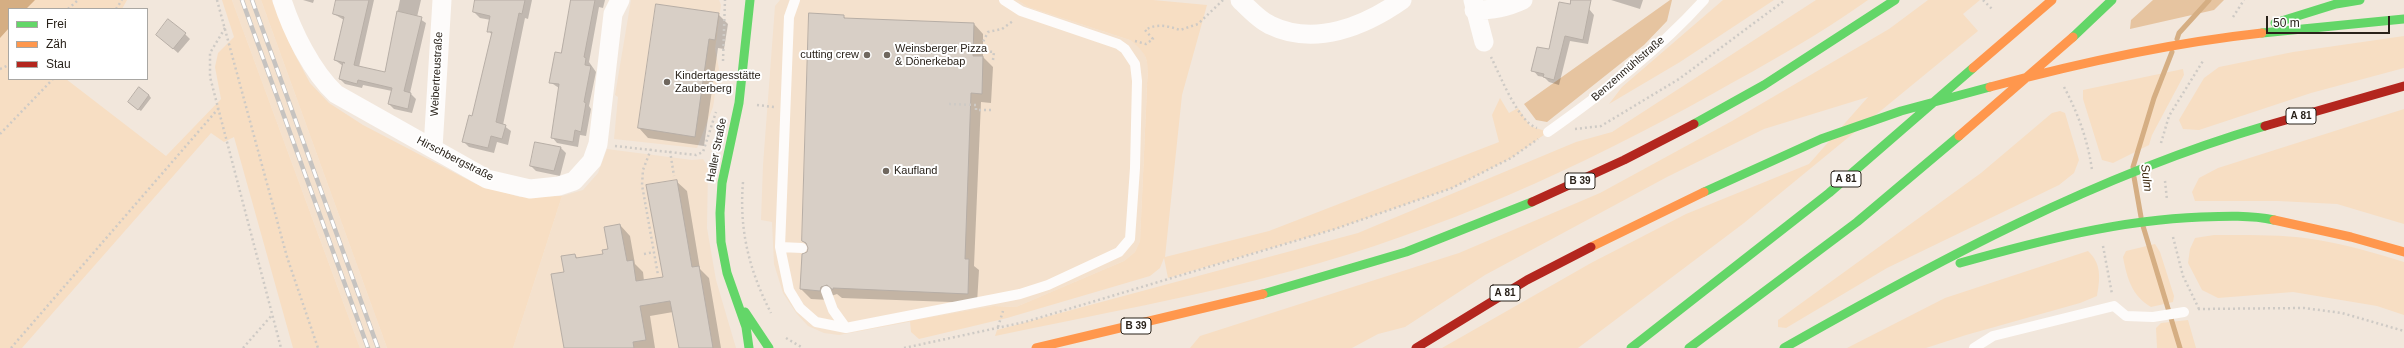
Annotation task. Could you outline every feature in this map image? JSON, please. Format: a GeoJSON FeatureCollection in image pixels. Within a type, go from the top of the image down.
{"type":"FeatureCollection","features":[{"type":"Feature","properties":{"kind":"main road","name":"Haller Straße"},"geometry":{"type":"LineString","coordinates":[[749,348],[746,327],[727,272],[721,242],[720,214],[723,176],[739,103],[750,0]]}},
{"type":"Feature","properties":{"kind":"main road","name":"B 39"},"geometry":{"type":"LineString","coordinates":[[1036,348],[1229,304],[1333,275],[1489,220],[1609,168],[1750,93],[1895,0]]}},
{"type":"Feature","properties":{"kind":"main road","name":"A 81"},"geometry":{"type":"LineString","coordinates":[[1631,348],[1829,193],[2052,0]]}},
{"type":"Feature","properties":{"kind":"main road"},"geometry":{"type":"LineString","coordinates":[[1689,348],[1857,222],[2051,58],[2112,0]]}},
{"type":"Feature","properties":{"kind":"main road"},"geometry":{"type":"LineString","coordinates":[[2228,37],[2336,4],[2360,0]]}},
{"type":"Feature","properties":{"kind":"main road","name":"A 81"},"geometry":{"type":"LineString","coordinates":[[1416,348],[1527,280],[1710,187],[1821,139],[1901,112],[2067,66],[2228,37],[2404,18]]}},
{"type":"Feature","properties":{"kind":"main road","name":"A 81"},"geometry":{"type":"LineString","coordinates":[[1784,348],[1921,274],[2041,212],[2118,178],[2262,127],[2404,86]]}},
{"type":"Feature","properties":{"kind":"main road"},"geometry":{"type":"LineString","coordinates":[[1921,274],[2048,239],[2113,225],[2160,219],[2257,217],[2330,231],[2377,243],[2404,252]]}},
{"type":"Feature","properties":{"kind":"main road","name":"Haller Straße"},"geometry":{"type":"LineString","coordinates":[[738,303],[769,348]]}},
{"type":"Feature","properties":{"kind":"street","name":"Hirschbergstraße"},"geometry":{"type":"LineString","coordinates":[[282,0],[322,81],[336,94],[353,106],[433,148],[487,179],[530,189],[559,186],[574,181],[592,161],[598,144],[613,14],[620,0]]}},
{"type":"Feature","properties":{"kind":"street","name":"Weibertreustraße"},"geometry":{"type":"LineString","coordinates":[[433,148],[442,0]]}},
{"type":"Feature","properties":{"kind":"street"},"geometry":{"type":"LineString","coordinates":[[1240,0],[1270,25],[1294,33],[1327,33],[1353,28],[1375,18],[1402,0]]}},
{"type":"Feature","properties":{"kind":"street"},"geometry":{"type":"LineString","coordinates":[[1484,42],[1474,5],[1494,10],[1508,7],[1523,0]]}},
{"type":"Feature","properties":{"kind":"lane"},"geometry":{"type":"LineString","coordinates":[[796,0],[789,17],[780,247],[789,290],[800,308],[816,322],[846,328],[1027,292],[1048,285],[1119,252],[1130,239],[1138,117],[1135,64],[1125,49],[1118,44],[1021,11],[1004,0]]}},
{"type":"Feature","properties":{"kind":"lane","name":"Benzenmühlstraße"},"geometry":{"type":"LineString","coordinates":[[1548,132],[1600,94],[1690,16],[1704,0]]}},
{"type":"Feature","properties":{"kind":"lane"},"geometry":{"type":"LineString","coordinates":[[780,247],[802,248]]}},
{"type":"Feature","properties":{"kind":"lane"},"geometry":{"type":"LineString","coordinates":[[826,291],[833,310],[846,328]]}},
{"type":"Feature","properties":{"kind":"lane"},"geometry":{"type":"LineString","coordinates":[[1974,348],[1993,336],[2114,306],[2126,316],[2153,317],[2184,312]]}},
{"type":"Feature","properties":{"kind":"path"},"geometry":{"type":"LineString","coordinates":[[69,8],[78,0]]}},
{"type":"Feature","properties":{"kind":"path"},"geometry":{"type":"LineString","coordinates":[[217,0],[287,257],[318,348]]}},
{"type":"Feature","properties":{"kind":"path"},"geometry":{"type":"LineString","coordinates":[[723,67],[726,0]]}},
{"type":"Feature","properties":{"kind":"path"},"geometry":{"type":"LineString","coordinates":[[1153,39],[1145,30],[1151,26],[1167,25],[1180,30],[1198,24],[1224,0]]}},
{"type":"Feature","properties":{"kind":"path"},"geometry":{"type":"LineString","coordinates":[[1484,42],[1513,101],[1530,126],[1548,132],[1601,126],[1679,79],[1784,0]]}},
{"type":"Feature","properties":{"kind":"path"},"geometry":{"type":"LineString","coordinates":[[1983,0],[1993,10]]}},
{"type":"Feature","properties":{"kind":"path"},"geometry":{"type":"LineString","coordinates":[[993,60],[994,52],[982,51],[982,44],[988,32],[1006,26],[1021,11]]}},
{"type":"Feature","properties":{"kind":"path"},"geometry":{"type":"LineString","coordinates":[[225,28],[210,53],[210,77],[281,348]]}},
{"type":"Feature","properties":{"kind":"path"},"geometry":{"type":"LineString","coordinates":[[0,134],[52,80]]}},
{"type":"Feature","properties":{"kind":"path"},"geometry":{"type":"LineString","coordinates":[[739,103],[756,106],[755,113]]}},
{"type":"Feature","properties":{"kind":"path"},"geometry":{"type":"LineString","coordinates":[[949,104],[976,105],[976,110],[992,110]]}},
{"type":"Feature","properties":{"kind":"path"},"geometry":{"type":"LineString","coordinates":[[598,144],[696,155],[703,152],[717,108]]}},
{"type":"Feature","properties":{"kind":"path"},"geometry":{"type":"LineString","coordinates":[[11,348],[218,109]]}},
{"type":"Feature","properties":{"kind":"path"},"geometry":{"type":"LineString","coordinates":[[904,348],[1025,322],[1335,229],[1452,188],[1511,158],[1548,132]]}},
{"type":"Feature","properties":{"kind":"path"},"geometry":{"type":"LineString","coordinates":[[651,149],[643,170],[642,185],[658,275]]}},
{"type":"Feature","properties":{"kind":"path"},"geometry":{"type":"LineString","coordinates":[[670,151],[674,176]]}},
{"type":"Feature","properties":{"kind":"path"},"geometry":{"type":"LineString","coordinates":[[744,178],[741,206],[744,241],[750,265],[773,318]]}},
{"type":"Feature","properties":{"kind":"path"},"geometry":{"type":"LineString","coordinates":[[644,254],[654,252]]}},
{"type":"Feature","properties":{"kind":"path"},"geometry":{"type":"LineString","coordinates":[[2199,309],[2304,308],[2342,313],[2404,331]]}},
{"type":"Feature","properties":{"kind":"path"},"geometry":{"type":"LineString","coordinates":[[243,348],[272,315]]}},
{"type":"Feature","properties":{"kind":"path"},"geometry":{"type":"LineString","coordinates":[[784,335],[788,340],[803,348]]}},
{"type":"Feature","properties":{"kind":"shaded area"},"geometry":{"type":"Polygon","coordinates":[[[0,0],[127,0],[123,8],[8,8],[8,80],[67,80],[166,156],[221,99],[215,67],[218,53],[234,37],[222,0],[232,0],[360,348],[293,348],[234,137],[224,142],[211,133],[22,348],[0,348],[0,0]]]}},
{"type":"Feature","properties":{"kind":"shaded area"},"geometry":{"type":"Polygon","coordinates":[[[0,0],[35,0],[27,8],[8,8],[8,29],[0,38],[0,0]]]}},
{"type":"Feature","properties":{"kind":"shaded area"},"geometry":{"type":"Polygon","coordinates":[[[232,0],[261,0],[387,348],[360,348],[232,0]]]}},
{"type":"Feature","properties":{"kind":"shaded area"},"geometry":{"type":"Polygon","coordinates":[[[261,0],[272,0],[293,51],[310,83],[329,103],[363,125],[476,184],[520,197],[562,196],[513,348],[387,348],[261,0]]]}},
{"type":"Feature","properties":{"kind":"shaded area","name":"Kindertagesstätte Zauberberg"},"geometry":{"type":"Polygon","coordinates":[[[631,0],[719,0],[721,5],[715,49],[719,69],[713,107],[697,148],[614,139],[618,97],[615,95],[631,0]]]}},
{"type":"Feature","properties":{"kind":"shaded area"},"geometry":{"type":"Polygon","coordinates":[[[780,0],[1017,0],[1028,7],[1130,40],[1143,50],[1148,64],[1140,241],[1135,252],[1124,261],[1016,307],[993,306],[839,335],[824,333],[808,326],[797,314],[783,293],[774,264],[772,222],[761,220],[763,165],[775,6],[780,0]]]}},
{"type":"Feature","properties":{"kind":"shaded area"},"geometry":{"type":"Polygon","coordinates":[[[1017,0],[1153,0],[1207,5],[1182,95],[1165,257],[1269,231],[1499,142],[1492,115],[1500,98],[1509,113],[1518,108],[1530,126],[1548,132],[1511,158],[1452,188],[1335,229],[1168,278],[1164,258],[1160,268],[1150,276],[1007,318],[919,339],[911,332],[910,321],[993,306],[1016,307],[1124,261],[1135,252],[1140,241],[1148,72],[1145,56],[1142,51],[1130,40],[1028,7],[1017,0]]]}},
{"type":"Feature","properties":{"kind":"shaded area"},"geometry":{"type":"Polygon","coordinates":[[[1672,0],[1667,21],[1644,45],[1547,122],[1536,120],[1524,104],[1672,0]]]}},
{"type":"Feature","properties":{"kind":"shaded area"},"geometry":{"type":"Polygon","coordinates":[[[1723,0],[1774,0],[1680,62],[1609,104],[1622,87],[1723,0]]]}},
{"type":"Feature","properties":{"kind":"shaded area"},"geometry":{"type":"Polygon","coordinates":[[[1816,0],[1868,0],[1792,49],[1663,121],[1561,172],[1455,217],[1401,237],[1291,271],[1181,297],[995,336],[997,330],[1358,233],[1576,142],[1612,132],[1816,0]]]}},
{"type":"Feature","properties":{"kind":"shaded area"},"geometry":{"type":"Polygon","coordinates":[[[1928,0],[1980,0],[1963,14],[1978,31],[1744,223],[1578,348],[1442,348],[1591,263],[1686,214],[1809,164],[1868,97],[1764,129],[1667,177],[1485,275],[1405,327],[1378,334],[1352,348],[1190,348],[1200,336],[1459,253],[1600,193],[1732,121],[1889,29],[1928,0]]]}},
{"type":"Feature","properties":{"kind":"shaded area"},"geometry":{"type":"Polygon","coordinates":[[[2153,0],[2224,0],[2214,10],[2130,29],[2131,20],[2153,0]]]}},
{"type":"Feature","properties":{"kind":"shaded area"},"geometry":{"type":"Polygon","coordinates":[[[2404,36],[2404,68],[2311,93],[2199,130],[2183,129],[2179,120],[2204,78],[2219,67],[2293,52],[2404,36]]]}},
{"type":"Feature","properties":{"kind":"shaded area"},"geometry":{"type":"Polygon","coordinates":[[[2183,69],[2184,75],[2152,135],[2149,145],[2113,163],[2102,160],[2083,99],[2083,90],[2183,69]]]}},
{"type":"Feature","properties":{"kind":"shaded area"},"geometry":{"type":"Polygon","coordinates":[[[2404,109],[2404,224],[2337,204],[2278,201],[2195,201],[2192,192],[2199,178],[2218,168],[2404,109]]]}},
{"type":"Feature","properties":{"kind":"shaded area"},"geometry":{"type":"Polygon","coordinates":[[[2060,111],[2065,113],[2079,160],[2074,173],[2059,185],[1887,268],[1786,328],[1778,327],[1778,320],[1981,173],[2052,113],[2060,111]]]}},
{"type":"Feature","properties":{"kind":"shaded area"},"geometry":{"type":"Polygon","coordinates":[[[607,149],[692,160],[703,159],[708,167],[707,228],[716,280],[736,348],[513,348],[562,196],[583,190],[598,173],[607,149]]]}},
{"type":"Feature","properties":{"kind":"shaded area"},"geometry":{"type":"Polygon","coordinates":[[[2214,235],[2266,235],[2305,238],[2372,252],[2404,262],[2404,315],[2377,306],[2293,292],[2218,298],[2202,290],[2188,263],[2190,249],[2195,238],[2214,235]]]}},
{"type":"Feature","properties":{"kind":"shaded area"},"geometry":{"type":"Polygon","coordinates":[[[2155,244],[2160,252],[2174,296],[2173,302],[2151,307],[2139,298],[2131,286],[2123,257],[2126,251],[2155,244]]]}},
{"type":"Feature","properties":{"kind":"shaded area"},"geometry":{"type":"Polygon","coordinates":[[[2088,251],[2093,256],[2098,266],[2098,290],[2097,296],[2080,303],[1966,335],[1926,348],[1847,348],[1945,298],[2088,251]]]}},
{"type":"Feature","properties":{"kind":"shaded area"},"geometry":{"type":"Polygon","coordinates":[[[2188,320],[2196,348],[2157,348],[2156,328],[2161,323],[2188,320]]]}},
{"type":"Feature","properties":{"kind":"building"},"geometry":{"type":"Polygon","coordinates":[[[336,0],[369,0],[354,65],[385,72],[397,11],[422,17],[404,91],[411,93],[408,109],[388,104],[392,88],[358,80],[357,84],[339,79],[343,62],[334,60],[344,17],[333,14],[336,0]]]}},
{"type":"Feature","properties":{"kind":"building"},"geometry":{"type":"Polygon","coordinates":[[[475,0],[525,0],[522,14],[519,13],[496,122],[506,125],[502,139],[491,136],[488,148],[462,142],[469,115],[472,116],[492,32],[487,32],[490,16],[473,12],[475,0]]]}},
{"type":"Feature","properties":{"kind":"building"},"geometry":{"type":"Polygon","coordinates":[[[571,0],[595,0],[584,57],[586,58],[585,65],[591,66],[584,102],[586,103],[581,132],[575,130],[573,142],[551,138],[559,84],[549,83],[555,52],[561,53],[571,0]]]}},
{"type":"Feature","properties":{"kind":"building"},"geometry":{"type":"Polygon","coordinates":[[[1571,0],[1591,0],[1583,40],[1565,36],[1554,80],[1543,77],[1544,74],[1531,71],[1537,47],[1549,49],[1559,2],[1570,4],[1571,0]]]}},
{"type":"Feature","properties":{"kind":"building"},"geometry":{"type":"Polygon","coordinates":[[[656,4],[719,13],[715,40],[709,39],[695,137],[638,128],[656,4]]]}},
{"type":"Feature","properties":{"kind":"building","name":"Kaufland"},"geometry":{"type":"Polygon","coordinates":[[[809,13],[844,15],[844,18],[974,23],[973,56],[983,56],[982,94],[971,93],[965,259],[969,259],[968,294],[833,288],[833,290],[827,285],[821,287],[820,291],[800,289],[802,254],[807,252],[808,248],[806,243],[802,241],[809,13]]]}},
{"type":"Feature","properties":{"kind":"building"},"geometry":{"type":"Polygon","coordinates":[[[168,19],[186,33],[173,49],[156,35],[168,19]]]}},
{"type":"Feature","properties":{"kind":"building"},"geometry":{"type":"Polygon","coordinates":[[[139,87],[149,95],[138,110],[128,102],[139,87]]]}},
{"type":"Feature","properties":{"kind":"building"},"geometry":{"type":"Polygon","coordinates":[[[535,142],[561,147],[554,171],[530,166],[535,142]]]}},
{"type":"Feature","properties":{"kind":"building"},"geometry":{"type":"Polygon","coordinates":[[[677,180],[692,267],[699,266],[713,348],[679,348],[670,301],[640,306],[646,340],[633,342],[634,348],[564,348],[551,274],[564,272],[561,256],[575,254],[576,258],[603,254],[602,250],[608,249],[604,227],[620,224],[627,261],[633,260],[636,281],[663,277],[646,185],[677,180]]]}},
{"type":"Feature","properties":{"kind":"waterway","name":"Sulm"},"geometry":{"type":"LineString","coordinates":[[2177,39],[2179,33],[2209,0]]}},
{"type":"Feature","properties":{"kind":"waterway","name":"Sulm"},"geometry":{"type":"LineString","coordinates":[[2133,167],[2154,98],[2172,52]]}},
{"type":"Feature","properties":{"kind":"waterway","name":"Sulm"},"geometry":{"type":"LineString","coordinates":[[2134,177],[2141,217]]}},
{"type":"Feature","properties":{"kind":"waterway","name":"Sulm"},"geometry":{"type":"LineString","coordinates":[[2143,226],[2180,348]]}},
{"type":"Feature","properties":{"kind":"railway"},"geometry":{"type":"LineString","coordinates":[[242,0],[368,348]]}},
{"type":"Feature","properties":{"kind":"railway"},"geometry":{"type":"LineString","coordinates":[[252,0],[378,348]]}},
{"type":"Feature","properties":{"kind":"traffic: fast"},"geometry":{"type":"LineString","coordinates":[[749,348],[746,327],[727,273],[721,242],[720,213],[722,183],[739,103],[750,0]]}},
{"type":"Feature","properties":{"kind":"traffic: fast"},"geometry":{"type":"LineString","coordinates":[[1694,124],[1764,85],[1895,0]]}},
{"type":"Feature","properties":{"kind":"traffic: fast"},"geometry":{"type":"LineString","coordinates":[[2073,37],[2112,0]]}},
{"type":"Feature","properties":{"kind":"traffic: fast"},"geometry":{"type":"LineString","coordinates":[[2275,23],[2336,4],[2360,0]]}},
{"type":"Feature","properties":{"kind":"traffic: fast"},"geometry":{"type":"LineString","coordinates":[[2262,33],[2404,19]]}},
{"type":"Feature","properties":{"kind":"traffic: fast"},"geometry":{"type":"LineString","coordinates":[[1631,348],[1829,193],[1973,68]]}},
{"type":"Feature","properties":{"kind":"traffic: fast"},"geometry":{"type":"LineString","coordinates":[[1704,192],[1821,139],[1901,111],[1990,87]]}},
{"type":"Feature","properties":{"kind":"traffic: fast"},"geometry":{"type":"LineString","coordinates":[[1784,348],[1959,253],[2078,195],[2202,146],[2265,126]]}},
{"type":"Feature","properties":{"kind":"traffic: fast"},"geometry":{"type":"LineString","coordinates":[[1689,348],[1857,222],[1959,136]]}},
{"type":"Feature","properties":{"kind":"traffic: fast"},"geometry":{"type":"LineString","coordinates":[[1263,294],[1406,252],[1532,202]]}},
{"type":"Feature","properties":{"kind":"traffic: fast"},"geometry":{"type":"LineString","coordinates":[[1960,263],[2079,233],[2140,222],[2219,216],[2265,218],[2274,220]]}},
{"type":"Feature","properties":{"kind":"traffic: fast"},"geometry":{"type":"LineString","coordinates":[[745,312],[769,348]]}},
{"type":"Feature","properties":{"kind":"traffic: slow"},"geometry":{"type":"LineString","coordinates":[[1973,68],[2052,0]]}},
{"type":"Feature","properties":{"kind":"traffic: slow"},"geometry":{"type":"LineString","coordinates":[[1990,87],[2091,62],[2159,48],[2262,33]]}},
{"type":"Feature","properties":{"kind":"traffic: slow"},"geometry":{"type":"LineString","coordinates":[[1959,136],[2073,37]]}},
{"type":"Feature","properties":{"kind":"traffic: slow"},"geometry":{"type":"LineString","coordinates":[[1591,247],[1704,192]]}},
{"type":"Feature","properties":{"kind":"traffic: slow"},"geometry":{"type":"LineString","coordinates":[[2274,220],[2351,237],[2404,252]]}},
{"type":"Feature","properties":{"kind":"traffic: slow"},"geometry":{"type":"LineString","coordinates":[[1036,348],[1263,294]]}},
{"type":"Feature","properties":{"kind":"traffic: jam"},"geometry":{"type":"LineString","coordinates":[[2265,126],[2404,86]]}},
{"type":"Feature","properties":{"kind":"traffic: jam"},"geometry":{"type":"LineString","coordinates":[[1532,202],[1624,160],[1694,124]]}},
{"type":"Feature","properties":{"kind":"traffic: jam"},"geometry":{"type":"LineString","coordinates":[[1416,348],[1527,280],[1591,247]]}},
{"type":"Feature","properties":{"kind":"place","name":"cutting crew"},"geometry":{"type":"Point","coordinates":[867,55]}},
{"type":"Feature","properties":{"kind":"place","name":"Weinsberger Pizza & Dönerkebap"},"geometry":{"type":"Point","coordinates":[887,55]}},
{"type":"Feature","properties":{"kind":"place","name":"Kindertagesstätte Zauberberg"},"geometry":{"type":"Point","coordinates":[667,82]}},
{"type":"Feature","properties":{"kind":"place","name":"Kaufland"},"geometry":{"type":"Point","coordinates":[886,171]}}]}
